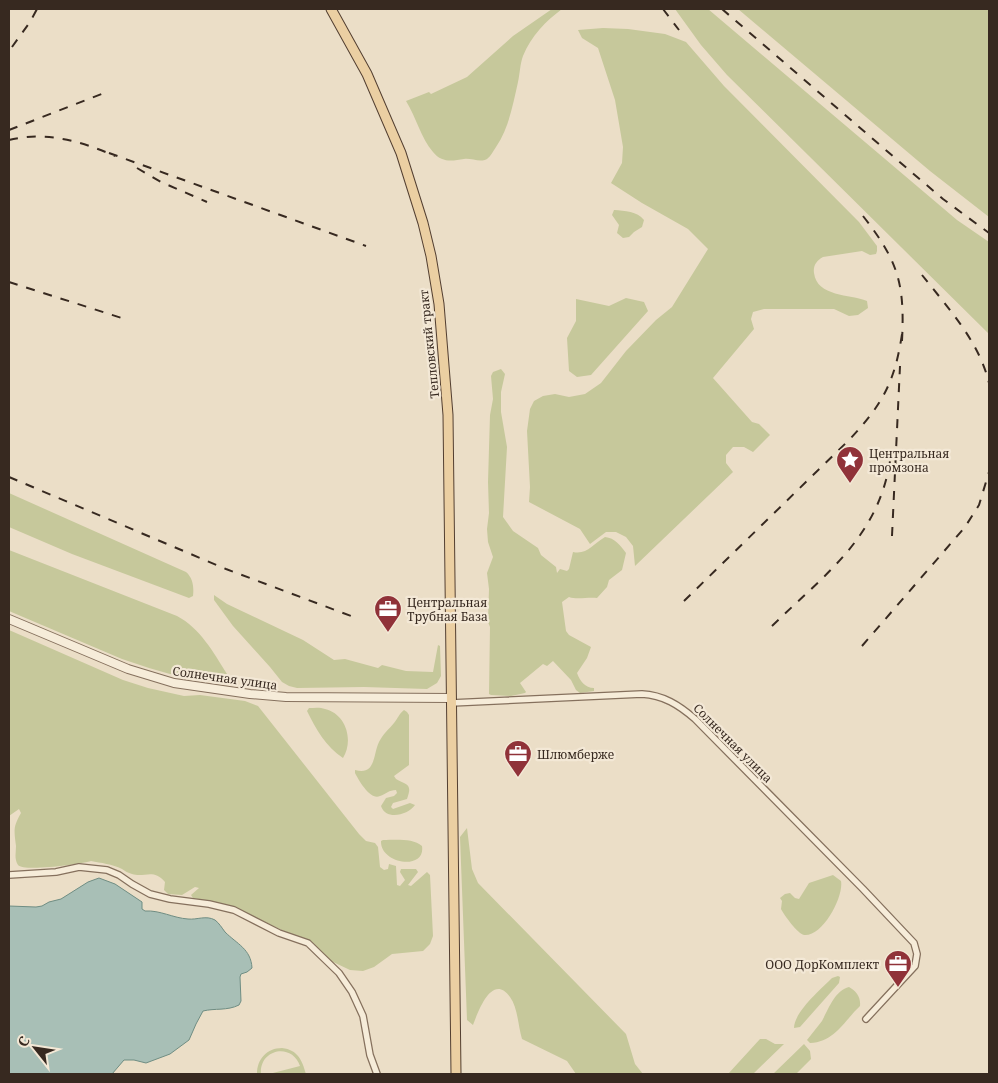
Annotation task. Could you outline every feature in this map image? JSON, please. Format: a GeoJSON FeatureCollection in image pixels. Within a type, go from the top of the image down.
{"type":"FeatureCollection","features":[{"type":"Feature","properties":{"kind":"main road","name":"Тепловский тракт"},"geometry":{"type":"LineString","coordinates":[[331,9],[371,82],[401,153],[421,214],[434,270],[444,348],[448,415],[456,1074]]}},
{"type":"Feature","properties":{"kind":"street","name":"Солнечная улица"},"geometry":{"type":"LineString","coordinates":[[9,619],[128,669],[174,683],[250,694],[286,697],[451,700],[642,694],[654,695],[669,700],[695,718],[911,940],[917,954],[915,966],[866,1019]]}},
{"type":"Feature","properties":{"kind":"street"},"geometry":{"type":"LineString","coordinates":[[9,875],[56,872],[79,868],[107,870],[150,894],[234,910],[279,933],[308,943],[339,973],[358,1004],[363,1016],[370,1055],[377,1074]]}},
{"type":"Feature","properties":{"kind":"green space"},"geometry":{"type":"Polygon","coordinates":[[[552,9],[562,9],[540,30],[526,49],[507,124],[490,156],[482,161],[467,159],[451,161],[436,156],[425,140],[406,101],[429,92],[431,94],[467,77],[513,36],[552,9]]]}},
{"type":"Feature","properties":{"kind":"green space"},"geometry":{"type":"Polygon","coordinates":[[[675,9],[708,9],[957,220],[989,242],[989,334],[727,75],[701,45],[675,9]]]}},
{"type":"Feature","properties":{"kind":"green space"},"geometry":{"type":"Polygon","coordinates":[[[738,9],[989,9],[989,217],[930,171],[738,9]]]}},
{"type":"Feature","properties":{"kind":"green space"},"geometry":{"type":"Polygon","coordinates":[[[603,28],[665,34],[686,42],[724,86],[859,222],[877,246],[876,254],[870,255],[862,251],[823,257],[815,266],[816,281],[821,287],[828,291],[867,301],[868,308],[858,315],[849,316],[834,309],[764,309],[753,312],[751,319],[754,329],[713,378],[752,422],[759,424],[770,435],[753,452],[744,447],[733,447],[726,455],[726,463],[733,472],[635,566],[633,546],[626,537],[616,532],[606,532],[590,544],[580,529],[529,502],[527,431],[530,409],[534,401],[543,396],[555,394],[569,397],[585,394],[601,383],[626,351],[656,320],[672,307],[708,249],[688,229],[611,183],[622,163],[623,147],[615,100],[598,48],[582,38],[578,30],[603,28]]]}},
{"type":"Feature","properties":{"kind":"green space"},"geometry":{"type":"Polygon","coordinates":[[[614,210],[638,215],[644,220],[642,227],[629,237],[623,238],[617,233],[619,225],[612,215],[614,210]]]}},
{"type":"Feature","properties":{"kind":"green space"},"geometry":{"type":"Polygon","coordinates":[[[626,298],[644,302],[648,311],[591,375],[577,377],[569,371],[567,338],[576,321],[576,299],[609,306],[626,298]]]}},
{"type":"Feature","properties":{"kind":"green space"},"geometry":{"type":"Polygon","coordinates":[[[501,369],[505,374],[501,392],[501,412],[507,447],[503,517],[513,531],[538,548],[541,555],[556,567],[557,573],[560,569],[567,571],[569,569],[573,552],[582,552],[605,537],[614,540],[626,553],[622,570],[609,580],[607,587],[597,598],[569,597],[562,602],[566,631],[569,635],[591,647],[587,658],[577,673],[583,684],[594,688],[594,691],[580,693],[576,690],[571,680],[553,661],[547,666],[543,664],[520,683],[525,693],[511,696],[489,694],[490,627],[488,622],[489,589],[487,573],[493,557],[488,542],[487,529],[489,513],[490,415],[493,399],[491,376],[493,372],[501,369]]]}},
{"type":"Feature","properties":{"kind":"green space"},"geometry":{"type":"Polygon","coordinates":[[[9,493],[186,572],[192,583],[193,596],[189,598],[72,554],[9,527],[9,493]]]}},
{"type":"Feature","properties":{"kind":"green space"},"geometry":{"type":"Polygon","coordinates":[[[9,550],[177,616],[200,634],[227,674],[225,679],[219,682],[170,674],[149,668],[122,659],[9,611],[9,550]]]}},
{"type":"Feature","properties":{"kind":"green space"},"geometry":{"type":"Polygon","coordinates":[[[214,595],[227,604],[303,640],[334,660],[345,659],[378,668],[382,665],[406,671],[433,672],[438,645],[440,646],[441,676],[437,683],[427,689],[364,687],[297,688],[289,686],[282,682],[233,626],[214,600],[214,595]]]}},
{"type":"Feature","properties":{"kind":"green space"},"geometry":{"type":"Polygon","coordinates":[[[9,630],[123,680],[148,688],[184,696],[200,695],[245,701],[258,706],[359,834],[366,841],[375,843],[378,847],[380,867],[384,870],[388,869],[389,864],[396,866],[397,885],[400,886],[405,880],[400,872],[401,869],[416,869],[418,872],[408,885],[411,886],[427,872],[430,875],[433,936],[430,944],[423,951],[392,954],[374,967],[363,971],[350,970],[331,961],[311,941],[286,932],[227,905],[193,898],[191,895],[199,888],[195,887],[182,895],[168,894],[164,890],[165,882],[157,875],[132,874],[114,866],[91,861],[41,868],[18,865],[15,829],[21,813],[19,809],[9,816],[9,630]]]}},
{"type":"Feature","properties":{"kind":"green space"},"geometry":{"type":"Polygon","coordinates":[[[309,708],[321,708],[332,712],[343,722],[348,736],[348,743],[343,758],[331,749],[322,737],[307,711],[309,708]]]}},
{"type":"Feature","properties":{"kind":"green space"},"geometry":{"type":"Polygon","coordinates":[[[404,710],[409,715],[409,765],[394,776],[408,785],[409,790],[407,799],[393,803],[391,807],[393,809],[410,803],[415,805],[412,809],[402,814],[392,815],[387,814],[381,806],[386,798],[397,793],[396,790],[377,797],[373,796],[362,785],[355,770],[367,770],[370,767],[381,739],[404,710]]]}},
{"type":"Feature","properties":{"kind":"green space"},"geometry":{"type":"Polygon","coordinates":[[[467,828],[472,869],[478,883],[626,1034],[635,1064],[643,1074],[576,1074],[567,1061],[522,1039],[515,1006],[503,990],[497,989],[492,991],[482,1004],[473,1025],[467,1020],[460,837],[467,828]]]}},
{"type":"Feature","properties":{"kind":"green space"},"geometry":{"type":"Polygon","coordinates":[[[404,840],[418,843],[422,846],[421,854],[417,859],[403,862],[388,855],[383,849],[381,841],[404,840]]]}},
{"type":"Feature","properties":{"kind":"green space"},"geometry":{"type":"Polygon","coordinates":[[[833,875],[841,881],[836,905],[825,923],[818,930],[811,934],[801,934],[791,924],[781,909],[782,901],[780,898],[790,893],[799,899],[809,883],[833,875]]]}},
{"type":"Feature","properties":{"kind":"green space"},"geometry":{"type":"Polygon","coordinates":[[[840,977],[839,983],[800,1027],[794,1028],[798,1015],[803,1008],[832,978],[840,977]]]}},
{"type":"Feature","properties":{"kind":"green space"},"geometry":{"type":"Polygon","coordinates":[[[849,987],[854,990],[860,1000],[860,1006],[833,1035],[819,1042],[810,1043],[807,1040],[822,1021],[832,1001],[840,992],[849,987]]]}},
{"type":"Feature","properties":{"kind":"green space"},"geometry":{"type":"Polygon","coordinates":[[[760,1039],[766,1039],[775,1044],[784,1044],[753,1074],[728,1074],[760,1039]]]}},
{"type":"Feature","properties":{"kind":"green space"},"geometry":{"type":"Polygon","coordinates":[[[804,1044],[810,1051],[811,1059],[796,1074],[773,1074],[804,1044]]]}},
{"type":"Feature","properties":{"kind":"green space"},"geometry":{"type":"Polygon","coordinates":[[[282,1048],[296,1053],[303,1064],[306,1074],[269,1074],[300,1066],[296,1058],[284,1051],[270,1054],[262,1065],[261,1074],[257,1074],[257,1069],[264,1055],[272,1050],[282,1048]]]}},
{"type":"Feature","properties":{"kind":"shaded area"},"geometry":{"type":"Polygon","coordinates":[[[99,878],[115,884],[142,902],[142,909],[145,911],[188,919],[208,918],[216,921],[225,932],[243,947],[251,961],[252,968],[241,974],[240,977],[241,1001],[239,1005],[230,1008],[203,1011],[189,1040],[170,1054],[146,1063],[124,1060],[112,1074],[9,1074],[9,906],[42,906],[61,899],[88,882],[99,878]]]}},
{"type":"Feature","properties":{"kind":"railway"},"geometry":{"type":"LineString","coordinates":[[12,47],[37,9]]}},
{"type":"Feature","properties":{"kind":"railway"},"geometry":{"type":"LineString","coordinates":[[663,9],[679,30]]}},
{"type":"Feature","properties":{"kind":"railway"},"geometry":{"type":"LineString","coordinates":[[722,9],[943,199],[989,233]]}},
{"type":"Feature","properties":{"kind":"railway"},"geometry":{"type":"LineString","coordinates":[[9,130],[104,93]]}},
{"type":"Feature","properties":{"kind":"railway"},"geometry":{"type":"LineString","coordinates":[[9,140],[23,137],[50,137],[76,142],[115,156]]}},
{"type":"Feature","properties":{"kind":"railway"},"geometry":{"type":"LineString","coordinates":[[109,153],[366,246]]}},
{"type":"Feature","properties":{"kind":"railway"},"geometry":{"type":"LineString","coordinates":[[137,168],[161,182],[207,202]]}},
{"type":"Feature","properties":{"kind":"railway"},"geometry":{"type":"LineString","coordinates":[[863,216],[884,246],[897,274],[902,303],[902,341]]}},
{"type":"Feature","properties":{"kind":"railway"},"geometry":{"type":"LineString","coordinates":[[922,275],[970,339],[978,353],[989,383]]}},
{"type":"Feature","properties":{"kind":"railway"},"geometry":{"type":"LineString","coordinates":[[9,282],[128,320]]}},
{"type":"Feature","properties":{"kind":"railway"},"geometry":{"type":"LineString","coordinates":[[684,601],[850,439],[871,414],[886,391],[891,379],[896,365],[902,334]]}},
{"type":"Feature","properties":{"kind":"railway"},"geometry":{"type":"LineString","coordinates":[[892,536],[900,366]]}},
{"type":"Feature","properties":{"kind":"railway"},"geometry":{"type":"LineString","coordinates":[[772,626],[829,572],[861,534],[874,512],[884,488],[890,461]]}},
{"type":"Feature","properties":{"kind":"railway"},"geometry":{"type":"LineString","coordinates":[[862,646],[965,527],[979,505],[989,472]]}},
{"type":"Feature","properties":{"kind":"railway"},"geometry":{"type":"LineString","coordinates":[[9,477],[226,569],[359,619]]}},
{"type":"Feature","properties":{"kind":"place","name":"Центральная промзона"},"geometry":{"type":"Point","coordinates":[850,484]}},
{"type":"Feature","properties":{"kind":"place","name":"Центральная Трубная База"},"geometry":{"type":"Point","coordinates":[388,633]}},
{"type":"Feature","properties":{"kind":"place","name":"Шлюмберже"},"geometry":{"type":"Point","coordinates":[518,778]}},
{"type":"Feature","properties":{"kind":"place","name":"ООО ДорКомплект"},"geometry":{"type":"Point","coordinates":[898,988]}}]}
